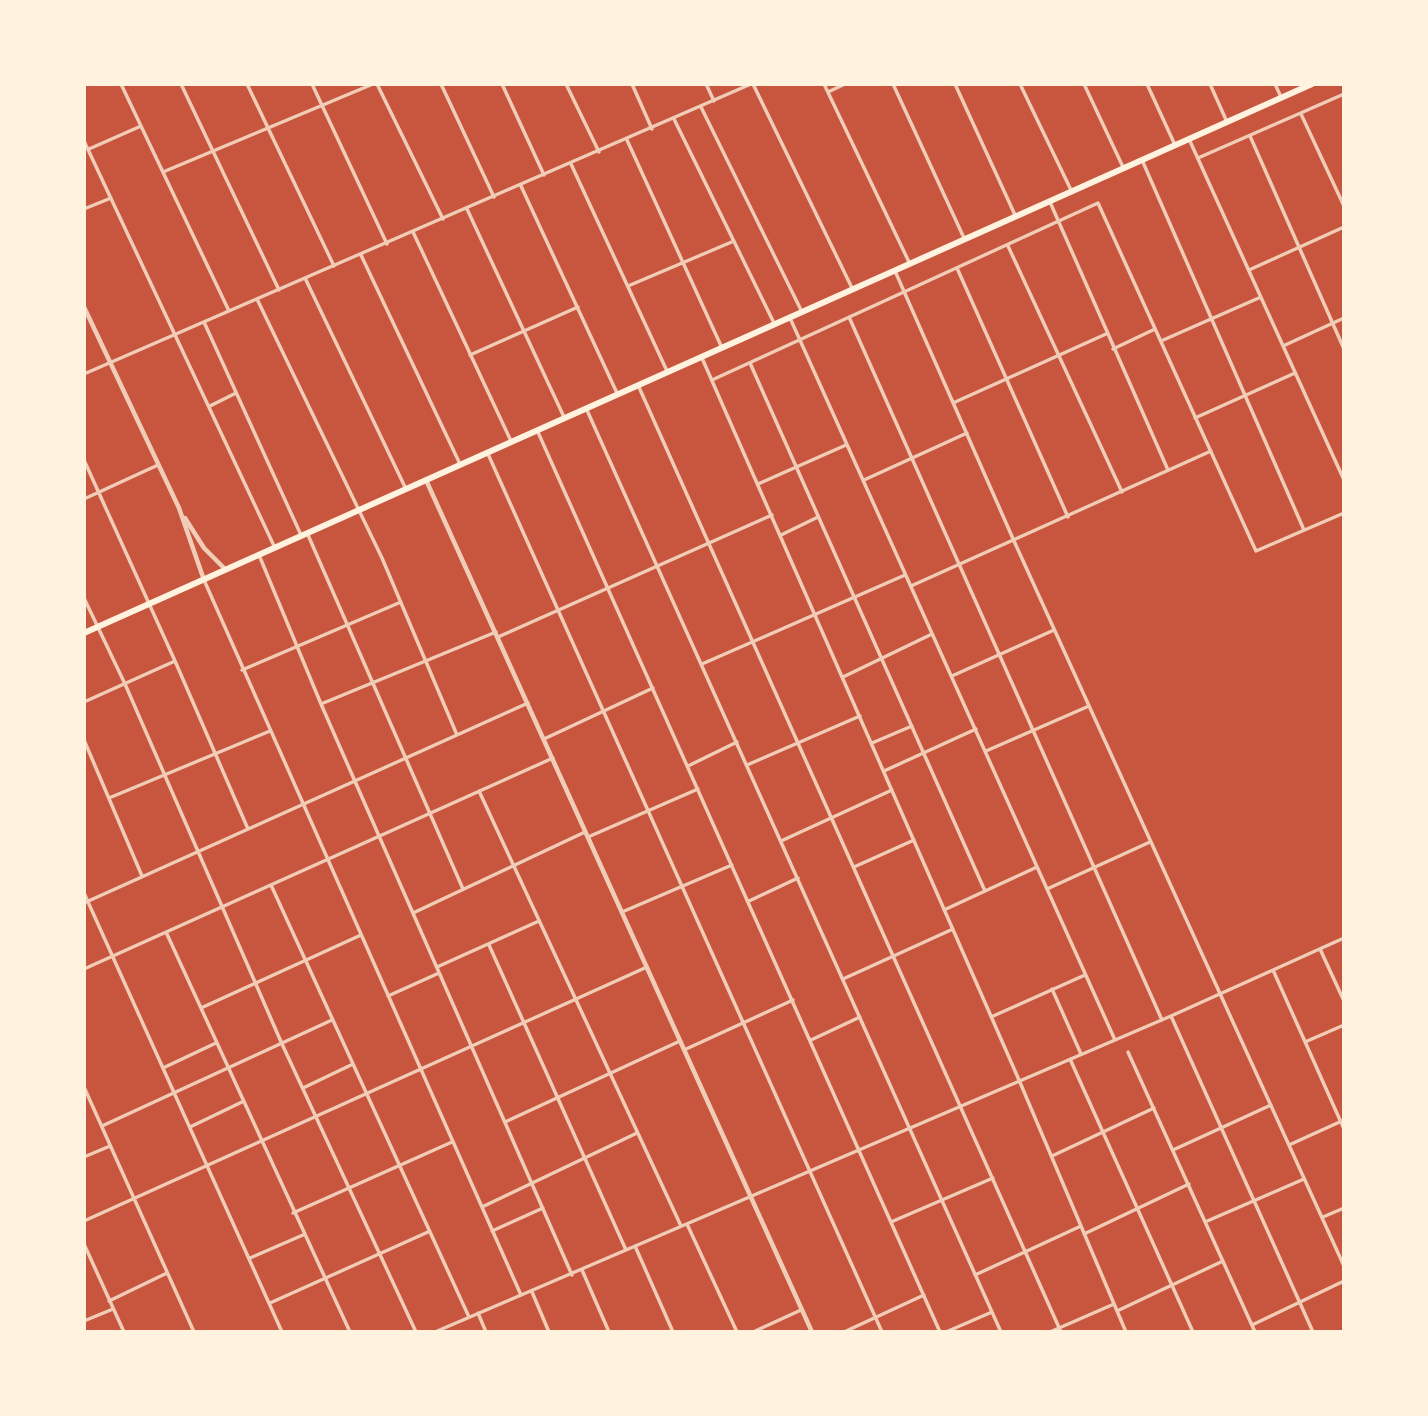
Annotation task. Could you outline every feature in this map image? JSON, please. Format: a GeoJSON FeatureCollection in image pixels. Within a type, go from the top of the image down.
{"type":"FeatureCollection","features":[{"type":"Feature","properties":{"kind":"highway"},"geometry":{"type":"LineString","coordinates":[[84,633],[405,487],[775,325],[1123,166],[1312,84]]}},
{"type":"Feature","properties":{"kind":"street"},"geometry":{"type":"LineString","coordinates":[[131,84],[122,86],[229,311]]}},
{"type":"Feature","properties":{"kind":"street"},"geometry":{"type":"LineString","coordinates":[[181,84],[279,290]]}},
{"type":"Feature","properties":{"kind":"street"},"geometry":{"type":"LineString","coordinates":[[312,84],[387,244]]}},
{"type":"Feature","properties":{"kind":"street"},"geometry":{"type":"LineString","coordinates":[[163,172],[268,131],[375,84],[443,219]]}},
{"type":"Feature","properties":{"kind":"street"},"geometry":{"type":"LineString","coordinates":[[440,84],[494,197]]}},
{"type":"Feature","properties":{"kind":"street"},"geometry":{"type":"LineString","coordinates":[[502,84],[544,175]]}},
{"type":"Feature","properties":{"kind":"street"},"geometry":{"type":"LineString","coordinates":[[566,84],[599,152]]}},
{"type":"Feature","properties":{"kind":"street"},"geometry":{"type":"LineString","coordinates":[[632,84],[652,129]]}},
{"type":"Feature","properties":{"kind":"street"},"geometry":{"type":"LineString","coordinates":[[706,84],[714,101]]}},
{"type":"Feature","properties":{"kind":"street"},"geometry":{"type":"LineString","coordinates":[[84,374],[752,84],[852,288]]}},
{"type":"Feature","properties":{"kind":"street"},"geometry":{"type":"LineString","coordinates":[[824,84],[909,262]]}},
{"type":"Feature","properties":{"kind":"street"},"geometry":{"type":"LineString","coordinates":[[828,92],[845,84]]}},
{"type":"Feature","properties":{"kind":"street"},"geometry":{"type":"LineString","coordinates":[[892,84],[964,238]]}},
{"type":"Feature","properties":{"kind":"street"},"geometry":{"type":"LineString","coordinates":[[955,84],[1015,215]]}},
{"type":"Feature","properties":{"kind":"street"},"geometry":{"type":"LineString","coordinates":[[1020,84],[1071,190]]}},
{"type":"Feature","properties":{"kind":"street"},"geometry":{"type":"LineString","coordinates":[[1084,84],[1123,166]]}},
{"type":"Feature","properties":{"kind":"street"},"geometry":{"type":"LineString","coordinates":[[1147,84],[1175,145]]}},
{"type":"Feature","properties":{"kind":"street"},"geometry":{"type":"LineString","coordinates":[[1210,84],[1227,122]]}},
{"type":"Feature","properties":{"kind":"street"},"geometry":{"type":"LineString","coordinates":[[1275,84],[1281,97]]}},
{"type":"Feature","properties":{"kind":"street"},"geometry":{"type":"LineString","coordinates":[[249,85],[268,131],[334,266]]}},
{"type":"Feature","properties":{"kind":"street"},"geometry":{"type":"LineString","coordinates":[[1198,158],[1344,94]]}},
{"type":"Feature","properties":{"kind":"street"},"geometry":{"type":"LineString","coordinates":[[701,107],[802,312]]}},
{"type":"Feature","properties":{"kind":"street"},"geometry":{"type":"LineString","coordinates":[[1301,114],[1344,206]]}},
{"type":"Feature","properties":{"kind":"street"},"geometry":{"type":"LineString","coordinates":[[674,119],[775,325]]}},
{"type":"Feature","properties":{"kind":"street"},"geometry":{"type":"LineString","coordinates":[[88,149],[141,126]]}},
{"type":"Feature","properties":{"kind":"street"},"geometry":{"type":"LineString","coordinates":[[1250,136],[1344,349]]}},
{"type":"Feature","properties":{"kind":"street"},"geometry":{"type":"LineString","coordinates":[[1189,139],[1344,480]]}},
{"type":"Feature","properties":{"kind":"street"},"geometry":{"type":"LineString","coordinates":[[626,140],[722,348]]}},
{"type":"Feature","properties":{"kind":"street"},"geometry":{"type":"LineString","coordinates":[[84,141],[275,548]]}},
{"type":"Feature","properties":{"kind":"street"},"geometry":{"type":"LineString","coordinates":[[1141,158],[1304,530]]}},
{"type":"Feature","properties":{"kind":"street"},"geometry":{"type":"LineString","coordinates":[[571,164],[667,372]]}},
{"type":"Feature","properties":{"kind":"street"},"geometry":{"type":"LineString","coordinates":[[521,186],[617,394]]}},
{"type":"Feature","properties":{"kind":"street"},"geometry":{"type":"LineString","coordinates":[[84,209],[111,198]]}},
{"type":"Feature","properties":{"kind":"street"},"geometry":{"type":"LineString","coordinates":[[1049,200],[1168,470]]}},
{"type":"Feature","properties":{"kind":"street"},"geometry":{"type":"LineString","coordinates":[[712,380],[1100,204],[1256,552],[1344,513]]}},
{"type":"Feature","properties":{"kind":"street"},"geometry":{"type":"LineString","coordinates":[[467,209],[564,417]]}},
{"type":"Feature","properties":{"kind":"street"},"geometry":{"type":"LineString","coordinates":[[1249,270],[1344,227]]}},
{"type":"Feature","properties":{"kind":"street"},"geometry":{"type":"LineString","coordinates":[[413,232],[510,441]]}},
{"type":"Feature","properties":{"kind":"street"},"geometry":{"type":"LineString","coordinates":[[628,286],[734,241]]}},
{"type":"Feature","properties":{"kind":"street"},"geometry":{"type":"LineString","coordinates":[[1008,245],[1122,492]]}},
{"type":"Feature","properties":{"kind":"street"},"geometry":{"type":"LineString","coordinates":[[361,255],[460,464]]}},
{"type":"Feature","properties":{"kind":"street"},"geometry":{"type":"LineString","coordinates":[[957,268],[1068,517]]}},
{"type":"Feature","properties":{"kind":"street"},"geometry":{"type":"LineString","coordinates":[[895,269],[1054,630],[1344,1266]]}},
{"type":"Feature","properties":{"kind":"street"},"geometry":{"type":"LineString","coordinates":[[305,278],[405,487]]}},
{"type":"Feature","properties":{"kind":"street"},"geometry":{"type":"LineString","coordinates":[[1161,341],[1261,297]]}},
{"type":"Feature","properties":{"kind":"street"},"geometry":{"type":"LineString","coordinates":[[257,299],[401,602],[457,735]]}},
{"type":"Feature","properties":{"kind":"street"},"geometry":{"type":"LineString","coordinates":[[84,307],[179,508],[204,548],[226,570]]}},
{"type":"Feature","properties":{"kind":"street"},"geometry":{"type":"LineString","coordinates":[[470,355],[578,307]]}},
{"type":"Feature","properties":{"kind":"street"},"geometry":{"type":"LineString","coordinates":[[849,317],[1162,1020]]}},
{"type":"Feature","properties":{"kind":"street"},"geometry":{"type":"LineString","coordinates":[[790,318],[1115,1040]]}},
{"type":"Feature","properties":{"kind":"street"},"geometry":{"type":"LineString","coordinates":[[1283,346],[1344,318]]}},
{"type":"Feature","properties":{"kind":"street"},"geometry":{"type":"LineString","coordinates":[[204,322],[346,625],[463,889]]}},
{"type":"Feature","properties":{"kind":"street"},"geometry":{"type":"LineString","coordinates":[[1113,349],[1155,329]]}},
{"type":"Feature","properties":{"kind":"street"},"geometry":{"type":"LineString","coordinates":[[953,403],[1107,334]]}},
{"type":"Feature","properties":{"kind":"street"},"geometry":{"type":"LineString","coordinates":[[701,357],[1019,1080],[1126,1332]]}},
{"type":"Feature","properties":{"kind":"street"},"geometry":{"type":"LineString","coordinates":[[750,363],[985,891]]}},
{"type":"Feature","properties":{"kind":"street"},"geometry":{"type":"LineString","coordinates":[[1195,418],[1295,373]]}},
{"type":"Feature","properties":{"kind":"street"},"geometry":{"type":"LineString","coordinates":[[638,385],[1060,1330]]}},
{"type":"Feature","properties":{"kind":"street"},"geometry":{"type":"LineString","coordinates":[[210,406],[237,393]]}},
{"type":"Feature","properties":{"kind":"street"},"geometry":{"type":"LineString","coordinates":[[586,407],[1001,1332]]}},
{"type":"Feature","properties":{"kind":"street"},"geometry":{"type":"LineString","coordinates":[[537,429],[940,1332]]}},
{"type":"Feature","properties":{"kind":"street"},"geometry":{"type":"LineString","coordinates":[[863,480],[967,433]]}},
{"type":"Feature","properties":{"kind":"street"},"geometry":{"type":"LineString","coordinates":[[758,484],[847,445]]}},
{"type":"Feature","properties":{"kind":"street"},"geometry":{"type":"LineString","coordinates":[[487,452],[882,1332]]}},
{"type":"Feature","properties":{"kind":"street"},"geometry":{"type":"LineString","coordinates":[[911,586],[1211,452]]}},
{"type":"Feature","properties":{"kind":"street"},"geometry":{"type":"LineString","coordinates":[[84,460],[151,604],[248,829]]}},
{"type":"Feature","properties":{"kind":"street"},"geometry":{"type":"LineString","coordinates":[[84,499],[158,466]]}},
{"type":"Feature","properties":{"kind":"street"},"geometry":{"type":"LineString","coordinates":[[426,479],[812,1332]]}},
{"type":"Feature","properties":{"kind":"street"},"geometry":{"type":"LineString","coordinates":[[179,508],[204,580],[242,670],[521,1296]]}},
{"type":"Feature","properties":{"kind":"street"},"geometry":{"type":"LineString","coordinates":[[321,704],[559,610],[772,515]]}},
{"type":"Feature","properties":{"kind":"street"},"geometry":{"type":"LineString","coordinates":[[781,535],[818,517]]}},
{"type":"Feature","properties":{"kind":"street"},"geometry":{"type":"LineString","coordinates":[[259,555],[321,704],[572,1275]]}},
{"type":"Feature","properties":{"kind":"street"},"geometry":{"type":"LineString","coordinates":[[702,664],[906,575]]}},
{"type":"Feature","properties":{"kind":"street"},"geometry":{"type":"LineString","coordinates":[[84,598],[125,684],[282,1044],[377,1254],[416,1332]]}},
{"type":"Feature","properties":{"kind":"street"},"geometry":{"type":"LineString","coordinates":[[242,670],[401,602]]}},
{"type":"Feature","properties":{"kind":"street"},"geometry":{"type":"LineString","coordinates":[[952,676],[1054,630]]}},
{"type":"Feature","properties":{"kind":"street"},"geometry":{"type":"LineString","coordinates":[[843,677],[932,634]]}},
{"type":"Feature","properties":{"kind":"street"},"geometry":{"type":"LineString","coordinates":[[84,702],[175,661]]}},
{"type":"Feature","properties":{"kind":"street"},"geometry":{"type":"LineString","coordinates":[[544,738],[653,688]]}},
{"type":"Feature","properties":{"kind":"street"},"geometry":{"type":"LineString","coordinates":[[86,902],[528,703]]}},
{"type":"Feature","properties":{"kind":"street"},"geometry":{"type":"LineString","coordinates":[[986,751],[1089,706]]}},
{"type":"Feature","properties":{"kind":"street"},"geometry":{"type":"LineString","coordinates":[[747,765],[860,716]]}},
{"type":"Feature","properties":{"kind":"street"},"geometry":{"type":"LineString","coordinates":[[872,743],[912,726]]}},
{"type":"Feature","properties":{"kind":"street"},"geometry":{"type":"LineString","coordinates":[[884,771],[976,729]]}},
{"type":"Feature","properties":{"kind":"street"},"geometry":{"type":"LineString","coordinates":[[109,798],[270,731]]}},
{"type":"Feature","properties":{"kind":"street"},"geometry":{"type":"LineString","coordinates":[[84,740],[142,877]]}},
{"type":"Feature","properties":{"kind":"street"},"geometry":{"type":"LineString","coordinates":[[688,766],[737,742]]}},
{"type":"Feature","properties":{"kind":"street"},"geometry":{"type":"LineString","coordinates":[[84,969],[553,758]]}},
{"type":"Feature","properties":{"kind":"street"},"geometry":{"type":"LineString","coordinates":[[413,913],[513,865],[698,789]]}},
{"type":"Feature","properties":{"kind":"street"},"geometry":{"type":"LineString","coordinates":[[781,841],[892,790]]}},
{"type":"Feature","properties":{"kind":"street"},"geometry":{"type":"LineString","coordinates":[[479,791],[681,1226]]}},
{"type":"Feature","properties":{"kind":"street"},"geometry":{"type":"LineString","coordinates":[[854,867],[914,840]]}},
{"type":"Feature","properties":{"kind":"street"},"geometry":{"type":"LineString","coordinates":[[1047,889],[1151,841]]}},
{"type":"Feature","properties":{"kind":"street"},"geometry":{"type":"LineString","coordinates":[[622,912],[732,865]]}},
{"type":"Feature","properties":{"kind":"street"},"geometry":{"type":"LineString","coordinates":[[944,910],[1037,867]]}},
{"type":"Feature","properties":{"kind":"street"},"geometry":{"type":"LineString","coordinates":[[749,901],[798,878]]}},
{"type":"Feature","properties":{"kind":"street"},"geometry":{"type":"LineString","coordinates":[[271,885],[469,1317]]}},
{"type":"Feature","properties":{"kind":"street"},"geometry":{"type":"LineString","coordinates":[[84,893],[282,1332]]}},
{"type":"Feature","properties":{"kind":"street"},"geometry":{"type":"LineString","coordinates":[[437,967],[539,921]]}},
{"type":"Feature","properties":{"kind":"street"},"geometry":{"type":"LineString","coordinates":[[843,979],[953,929]]}},
{"type":"Feature","properties":{"kind":"street"},"geometry":{"type":"LineString","coordinates":[[166,932],[323,1279],[350,1332]]}},
{"type":"Feature","properties":{"kind":"street"},"geometry":{"type":"LineString","coordinates":[[201,1008],[361,935]]}},
{"type":"Feature","properties":{"kind":"street"},"geometry":{"type":"LineString","coordinates":[[435,1332],[1162,1020],[1344,938]]}},
{"type":"Feature","properties":{"kind":"street"},"geometry":{"type":"LineString","coordinates":[[489,945],[626,1251]]}},
{"type":"Feature","properties":{"kind":"street"},"geometry":{"type":"LineString","coordinates":[[1321,949],[1344,1001]]}},
{"type":"Feature","properties":{"kind":"street"},"geometry":{"type":"LineString","coordinates":[[84,1221],[647,967]]}},
{"type":"Feature","properties":{"kind":"street"},"geometry":{"type":"LineString","coordinates":[[1273,970],[1344,1129]]}},
{"type":"Feature","properties":{"kind":"street"},"geometry":{"type":"LineString","coordinates":[[388,996],[439,974]]}},
{"type":"Feature","properties":{"kind":"street"},"geometry":{"type":"LineString","coordinates":[[991,1017],[1085,975]]}},
{"type":"Feature","properties":{"kind":"street"},"geometry":{"type":"LineString","coordinates":[[1052,989],[1081,1055]]}},
{"type":"Feature","properties":{"kind":"street"},"geometry":{"type":"LineString","coordinates":[[684,1050],[793,1000]]}},
{"type":"Feature","properties":{"kind":"street"},"geometry":{"type":"LineString","coordinates":[[1171,1016],[1313,1332]]}},
{"type":"Feature","properties":{"kind":"street"},"geometry":{"type":"LineString","coordinates":[[811,1040],[860,1017]]}},
{"type":"Feature","properties":{"kind":"street"},"geometry":{"type":"LineString","coordinates":[[102,1127],[332,1020]]}},
{"type":"Feature","properties":{"kind":"street"},"geometry":{"type":"LineString","coordinates":[[1305,1042],[1344,1025]]}},
{"type":"Feature","properties":{"kind":"street"},"geometry":{"type":"LineString","coordinates":[[505,1122],[558,1100],[680,1041]]}},
{"type":"Feature","properties":{"kind":"street"},"geometry":{"type":"LineString","coordinates":[[163,1068],[216,1043]]}},
{"type":"Feature","properties":{"kind":"street"},"geometry":{"type":"LineString","coordinates":[[1128,1052],[1255,1332]]}},
{"type":"Feature","properties":{"kind":"street"},"geometry":{"type":"LineString","coordinates":[[1070,1059],[1193,1332]]}},
{"type":"Feature","properties":{"kind":"street"},"geometry":{"type":"LineString","coordinates":[[303,1088],[352,1065]]}},
{"type":"Feature","properties":{"kind":"street"},"geometry":{"type":"LineString","coordinates":[[84,1087],[194,1332]]}},
{"type":"Feature","properties":{"kind":"street"},"geometry":{"type":"LineString","coordinates":[[190,1127],[243,1102]]}},
{"type":"Feature","properties":{"kind":"street"},"geometry":{"type":"LineString","coordinates":[[1173,1150],[1271,1105]]}},
{"type":"Feature","properties":{"kind":"street"},"geometry":{"type":"LineString","coordinates":[[1051,1156],[1154,1108]]}},
{"type":"Feature","properties":{"kind":"street"},"geometry":{"type":"LineString","coordinates":[[1289,1145],[1342,1121]]}},
{"type":"Feature","properties":{"kind":"street"},"geometry":{"type":"LineString","coordinates":[[482,1207],[638,1133]]}},
{"type":"Feature","properties":{"kind":"street"},"geometry":{"type":"LineString","coordinates":[[293,1213],[453,1142]]}},
{"type":"Feature","properties":{"kind":"street"},"geometry":{"type":"LineString","coordinates":[[84,1157],[110,1146]]}},
{"type":"Feature","properties":{"kind":"street"},"geometry":{"type":"LineString","coordinates":[[891,1222],[993,1178]]}},
{"type":"Feature","properties":{"kind":"street"},"geometry":{"type":"LineString","coordinates":[[1206,1222],[1304,1179]]}},
{"type":"Feature","properties":{"kind":"street"},"geometry":{"type":"LineString","coordinates":[[1084,1234],[1189,1184]]}},
{"type":"Feature","properties":{"kind":"street"},"geometry":{"type":"LineString","coordinates":[[492,1231],[543,1208]]}},
{"type":"Feature","properties":{"kind":"street"},"geometry":{"type":"LineString","coordinates":[[1322,1217],[1344,1208]]}},
{"type":"Feature","properties":{"kind":"street"},"geometry":{"type":"LineString","coordinates":[[687,1224],[737,1332]]}},
{"type":"Feature","properties":{"kind":"street"},"geometry":{"type":"LineString","coordinates":[[975,1275],[1081,1226]]}},
{"type":"Feature","properties":{"kind":"street"},"geometry":{"type":"LineString","coordinates":[[270,1303],[428,1232]]}},
{"type":"Feature","properties":{"kind":"street"},"geometry":{"type":"LineString","coordinates":[[250,1258],[303,1235]]}},
{"type":"Feature","properties":{"kind":"street"},"geometry":{"type":"LineString","coordinates":[[84,1244],[124,1332]]}},
{"type":"Feature","properties":{"kind":"street"},"geometry":{"type":"LineString","coordinates":[[635,1246],[673,1332]]}},
{"type":"Feature","properties":{"kind":"street"},"geometry":{"type":"LineString","coordinates":[[1117,1311],[1223,1261]]}},
{"type":"Feature","properties":{"kind":"street"},"geometry":{"type":"LineString","coordinates":[[582,1270],[610,1332]]}},
{"type":"Feature","properties":{"kind":"street"},"geometry":{"type":"LineString","coordinates":[[109,1301],[167,1273]]}},
{"type":"Feature","properties":{"kind":"street"},"geometry":{"type":"LineString","coordinates":[[1252,1325],[1344,1281]]}},
{"type":"Feature","properties":{"kind":"street"},"geometry":{"type":"LineString","coordinates":[[532,1292],[549,1332]]}},
{"type":"Feature","properties":{"kind":"street"},"geometry":{"type":"LineString","coordinates":[[844,1332],[924,1295]]}},
{"type":"Feature","properties":{"kind":"street"},"geometry":{"type":"LineString","coordinates":[[1050,1332],[1060,1330],[1114,1304]]}},
{"type":"Feature","properties":{"kind":"street"},"geometry":{"type":"LineString","coordinates":[[84,1321],[113,1309]]}},
{"type":"Feature","properties":{"kind":"street"},"geometry":{"type":"LineString","coordinates":[[753,1332],[802,1310]]}},
{"type":"Feature","properties":{"kind":"street"},"geometry":{"type":"LineString","coordinates":[[946,1332],[992,1311]]}},
{"type":"Feature","properties":{"kind":"street"},"geometry":{"type":"LineString","coordinates":[[478,1313],[486,1332]]}}]}
